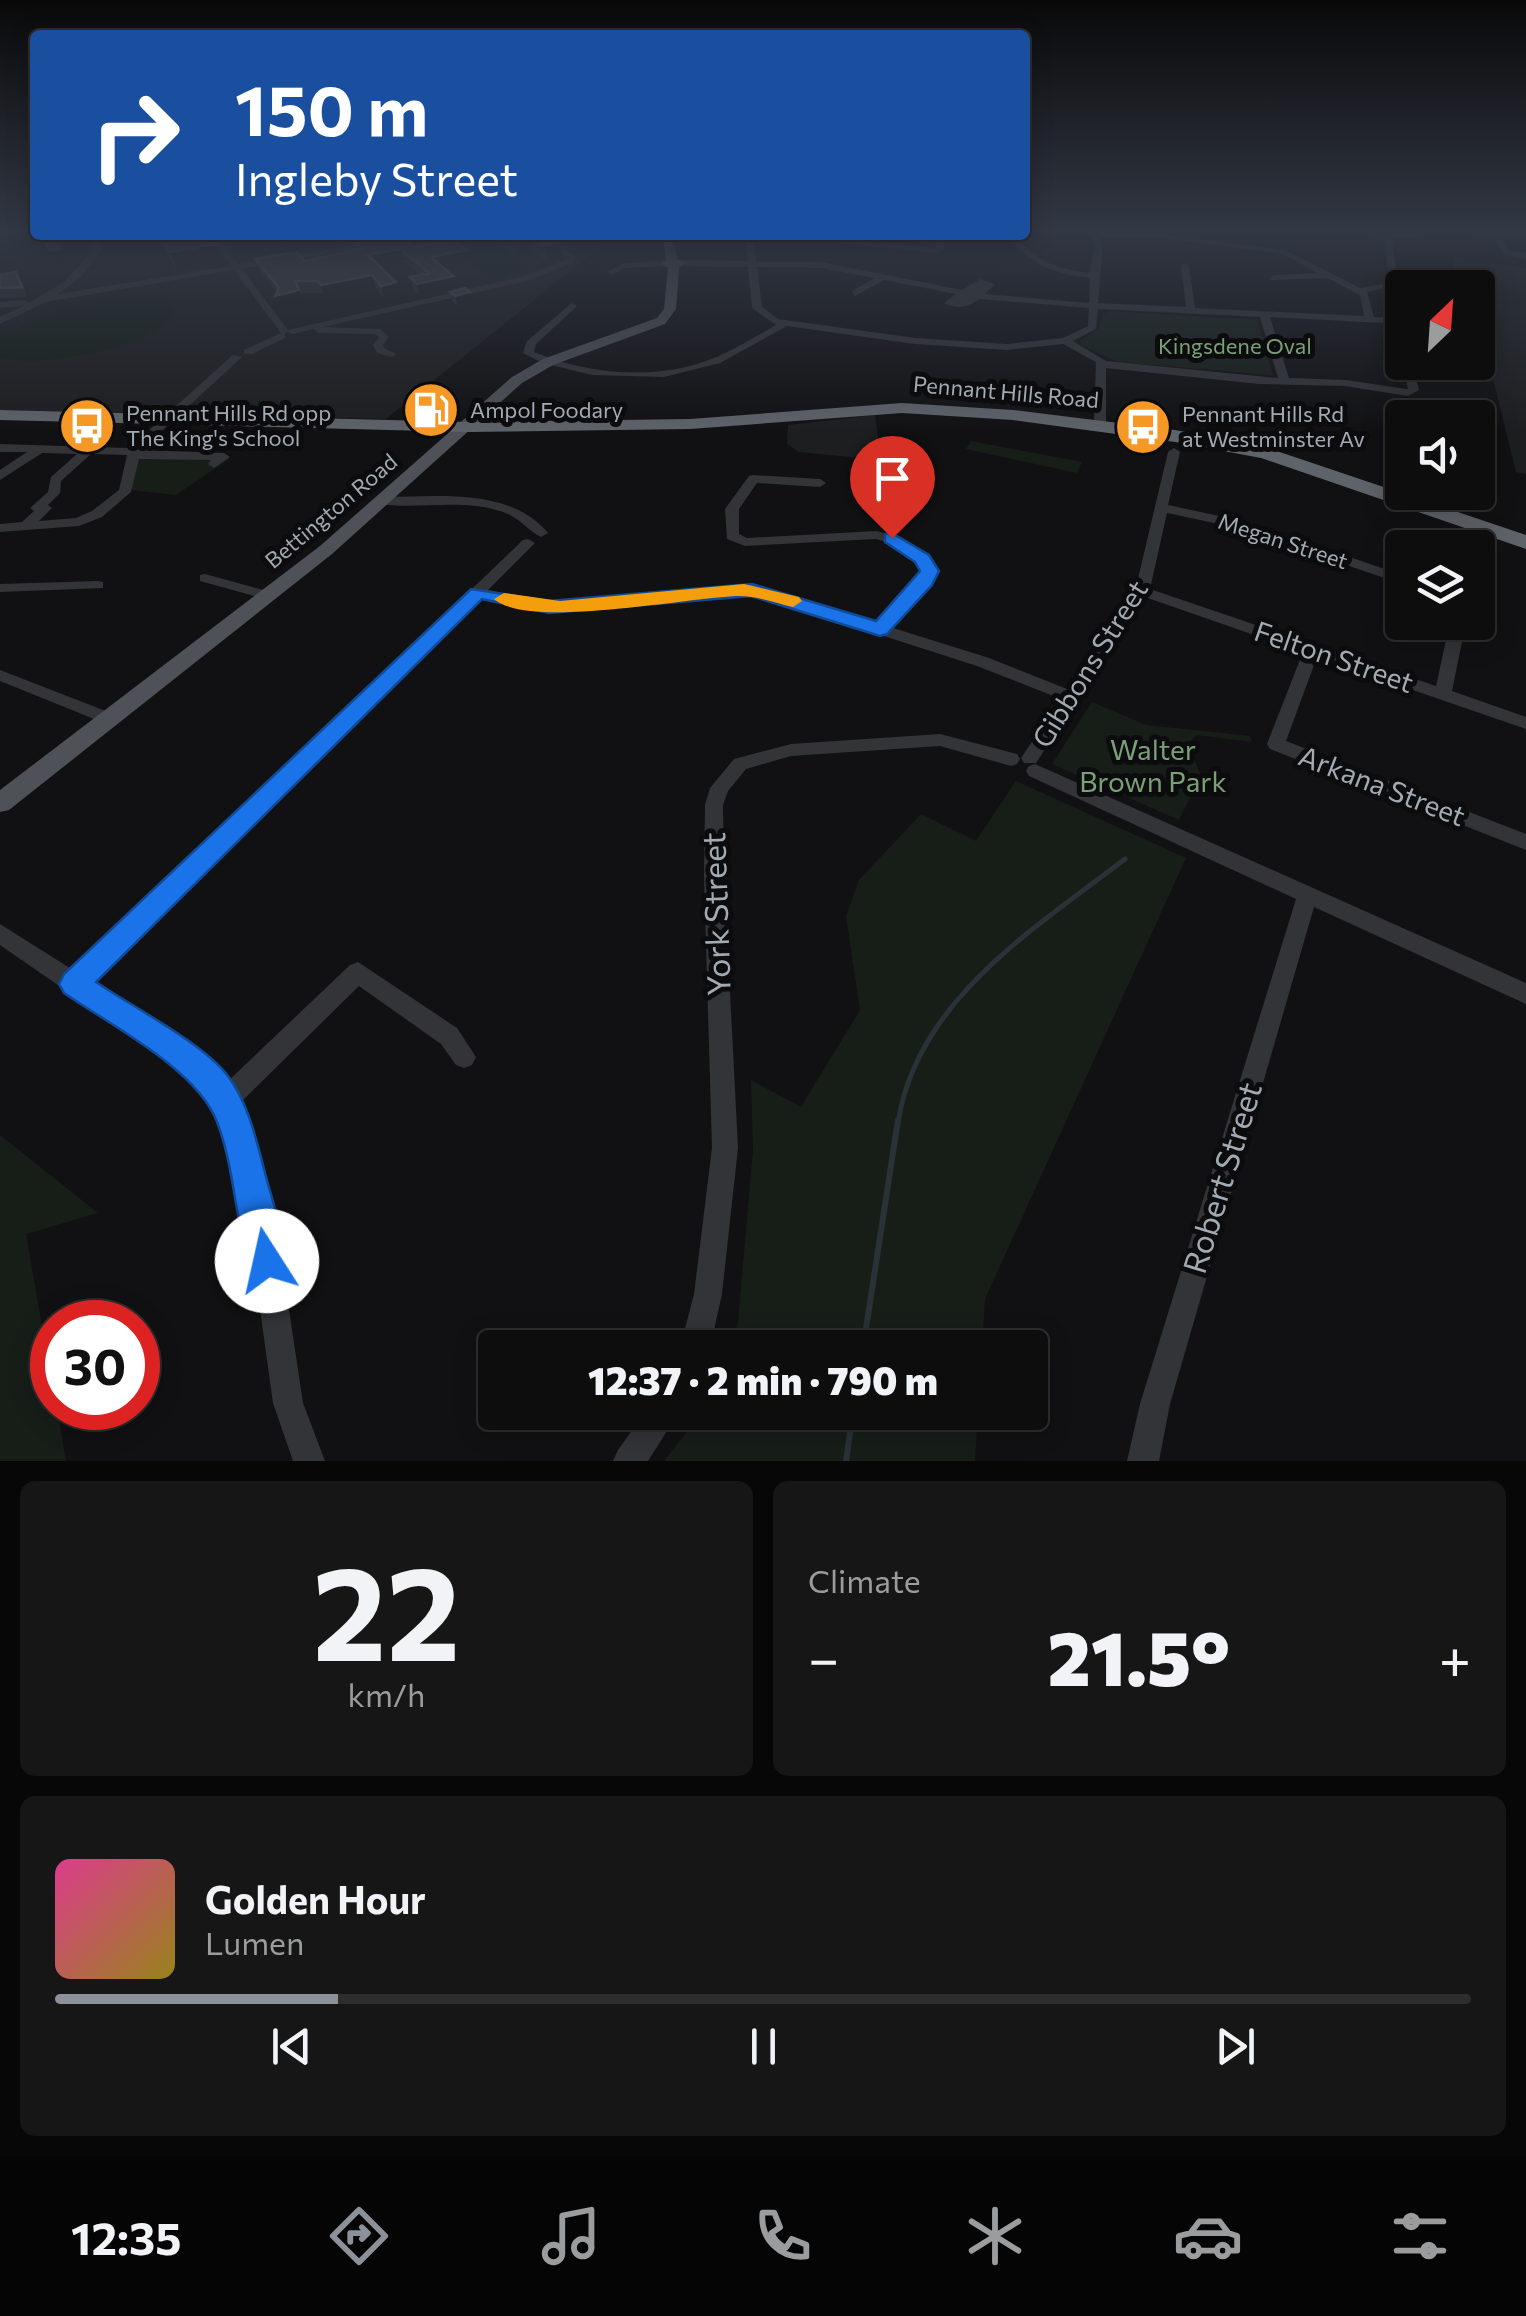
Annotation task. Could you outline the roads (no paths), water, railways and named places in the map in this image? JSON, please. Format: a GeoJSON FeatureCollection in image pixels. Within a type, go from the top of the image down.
{"type":"FeatureCollection","features":[{"type":"Feature","properties":{"kind":"highway","name":"Pennant Hills Road"},"geometry":{"type":"LineString","coordinates":[[0,417],[452,430],[690,424],[902,408],[1100,424],[1193,438],[1286,459],[1526,542]]}},
{"type":"Feature","properties":{"kind":"main road","name":"Bettington Road"},"geometry":{"type":"LineString","coordinates":[[0,803],[269,596],[383,501],[504,391],[548,362],[661,321],[670,309],[671,297]]}},
{"type":"Feature","properties":{"kind":"street"},"geometry":{"type":"LineString","coordinates":[[0,321],[48,297]]}},
{"type":"Feature","properties":{"kind":"street"},"geometry":{"type":"LineString","coordinates":[[0,305],[62,297]]}},
{"type":"Feature","properties":{"kind":"street"},"geometry":{"type":"LineString","coordinates":[[259,297],[288,333]]}},
{"type":"Feature","properties":{"kind":"street"},"geometry":{"type":"LineString","coordinates":[[0,528],[79,522],[97,514],[125,492],[134,453],[226,367],[288,333],[448,297]]}},
{"type":"Feature","properties":{"kind":"street"},"geometry":{"type":"LineString","coordinates":[[756,297],[757,308],[783,325],[992,347],[1065,341],[1093,326],[1095,297]]}},
{"type":"Feature","properties":{"kind":"street"},"geometry":{"type":"LineString","coordinates":[[955,297],[949,303],[962,306],[976,297]]}},
{"type":"Feature","properties":{"kind":"street"},"geometry":{"type":"LineString","coordinates":[[992,297],[1385,322]]}},
{"type":"Feature","properties":{"kind":"street"},"geometry":{"type":"LineString","coordinates":[[1189,297],[1191,311]]}},
{"type":"Feature","properties":{"kind":"street"},"geometry":{"type":"LineString","coordinates":[[1365,297],[1370,320]]}},
{"type":"Feature","properties":{"kind":"street"},"geometry":{"type":"LineString","coordinates":[[572,306],[526,349],[530,356],[600,374],[678,372],[721,359],[783,325]]}},
{"type":"Feature","properties":{"kind":"street"},"geometry":{"type":"LineString","coordinates":[[1264,314],[1285,382]]}},
{"type":"Feature","properties":{"kind":"street"},"geometry":{"type":"LineString","coordinates":[[288,333],[377,331],[384,337],[378,345],[381,351],[392,354]]}},
{"type":"Feature","properties":{"kind":"street"},"geometry":{"type":"LineString","coordinates":[[1065,341],[1097,356],[1102,364],[1100,424]]}},
{"type":"Feature","properties":{"kind":"street"},"geometry":{"type":"LineString","coordinates":[[1102,364],[1285,382],[1344,383],[1411,393],[1409,380]]}},
{"type":"Feature","properties":{"kind":"street"},"geometry":{"type":"LineString","coordinates":[[0,448],[224,458],[214,464]]}},
{"type":"Feature","properties":{"kind":"street"},"geometry":{"type":"LineString","coordinates":[[2,477],[40,449]]}},
{"type":"Feature","properties":{"kind":"street"},"geometry":{"type":"LineString","coordinates":[[26,526],[45,508],[37,508],[54,493],[55,480],[89,450]]}},
{"type":"Feature","properties":{"kind":"street","name":"Gibbons Street"},"geometry":{"type":"LineString","coordinates":[[1025,763],[1142,592],[1174,452]]}},
{"type":"Feature","properties":{"kind":"street"},"geometry":{"type":"LineString","coordinates":[[820,483],[753,479],[732,509],[732,536],[752,542],[877,535],[898,541],[926,562],[929,576],[880,629]]}},
{"type":"Feature","properties":{"kind":"street"},"geometry":{"type":"LineString","coordinates":[[74,984],[534,538],[528,516],[496,506],[383,501]]}},
{"type":"Feature","properties":{"kind":"street","name":"Megan Street"},"geometry":{"type":"LineString","coordinates":[[1162,508],[1242,525],[1385,574]]}},
{"type":"Feature","properties":{"kind":"street"},"geometry":{"type":"LineString","coordinates":[[205,578],[269,596]]}},
{"type":"Feature","properties":{"kind":"street"},"geometry":{"type":"LineString","coordinates":[[0,588],[98,585]]}},
{"type":"Feature","properties":{"kind":"street"},"geometry":{"type":"LineString","coordinates":[[478,593],[549,607],[752,590],[983,662],[1071,697]]}},
{"type":"Feature","properties":{"kind":"street","name":"Felton Street"},"geometry":{"type":"LineString","coordinates":[[1142,592],[1526,724]]}},
{"type":"Feature","properties":{"kind":"street"},"geometry":{"type":"LineString","coordinates":[[1443,695],[1454,640]]}},
{"type":"Feature","properties":{"kind":"street","name":"Arkana Street"},"geometry":{"type":"LineString","coordinates":[[1312,650],[1276,744],[1526,842]]}},
{"type":"Feature","properties":{"kind":"street"},"geometry":{"type":"LineString","coordinates":[[0,675],[110,718]]}},
{"type":"Feature","properties":{"kind":"street","name":"York Street"},"geometry":{"type":"LineString","coordinates":[[699,1330],[708,1294],[726,1148],[714,806],[718,788],[740,764],[776,752],[940,740],[1025,763],[1526,994]]}},
{"type":"Feature","properties":{"kind":"street","name":"Robert Street"},"geometry":{"type":"LineString","coordinates":[[1144,1461],[1155,1404],[1307,896]]}},
{"type":"Feature","properties":{"kind":"street"},"geometry":{"type":"LineString","coordinates":[[0,933],[190,1062],[226,1100],[263,1230],[288,1403],[309,1461]]}},
{"type":"Feature","properties":{"kind":"street"},"geometry":{"type":"LineString","coordinates":[[226,1100],[358,972],[450,1036],[464,1057]]}},
{"type":"Feature","properties":{"kind":"street"},"geometry":{"type":"LineString","coordinates":[[629,1461],[651,1430]]}},
{"type":"Feature","properties":{"kind":"waterway"},"geometry":{"type":"LineString","coordinates":[[898,1123],[909,1079],[928,1040],[954,1004],[1018,941],[1125,859]]}},
{"type":"Feature","properties":{"kind":"waterway"},"geometry":{"type":"LineString","coordinates":[[866,1330],[898,1120]]}},
{"type":"Feature","properties":{"kind":"waterway"},"geometry":{"type":"LineString","coordinates":[[846,1461],[850,1430]]}},
{"type":"Feature","properties":{"kind":"place","name":"Ampol Foodary"},"geometry":{"type":"Point","coordinates":[431,410]}},
{"type":"Feature","properties":{"kind":"place","name":"Pennant Hills Rd opp The King's School"},"geometry":{"type":"Point","coordinates":[87,426]}},
{"type":"Feature","properties":{"kind":"place","name":"Pennant Hills Rd at Westminster Av"},"geometry":{"type":"Point","coordinates":[1143,427]}},
{"type":"Feature","properties":{"kind":"park label","name":"Kingsdene Oval"},"geometry":{"type":"Point","coordinates":[1235,346]}},
{"type":"Feature","properties":{"kind":"park label","name":"Walter Brown Park"},"geometry":{"type":"Point","coordinates":[1153,766]}}]}
